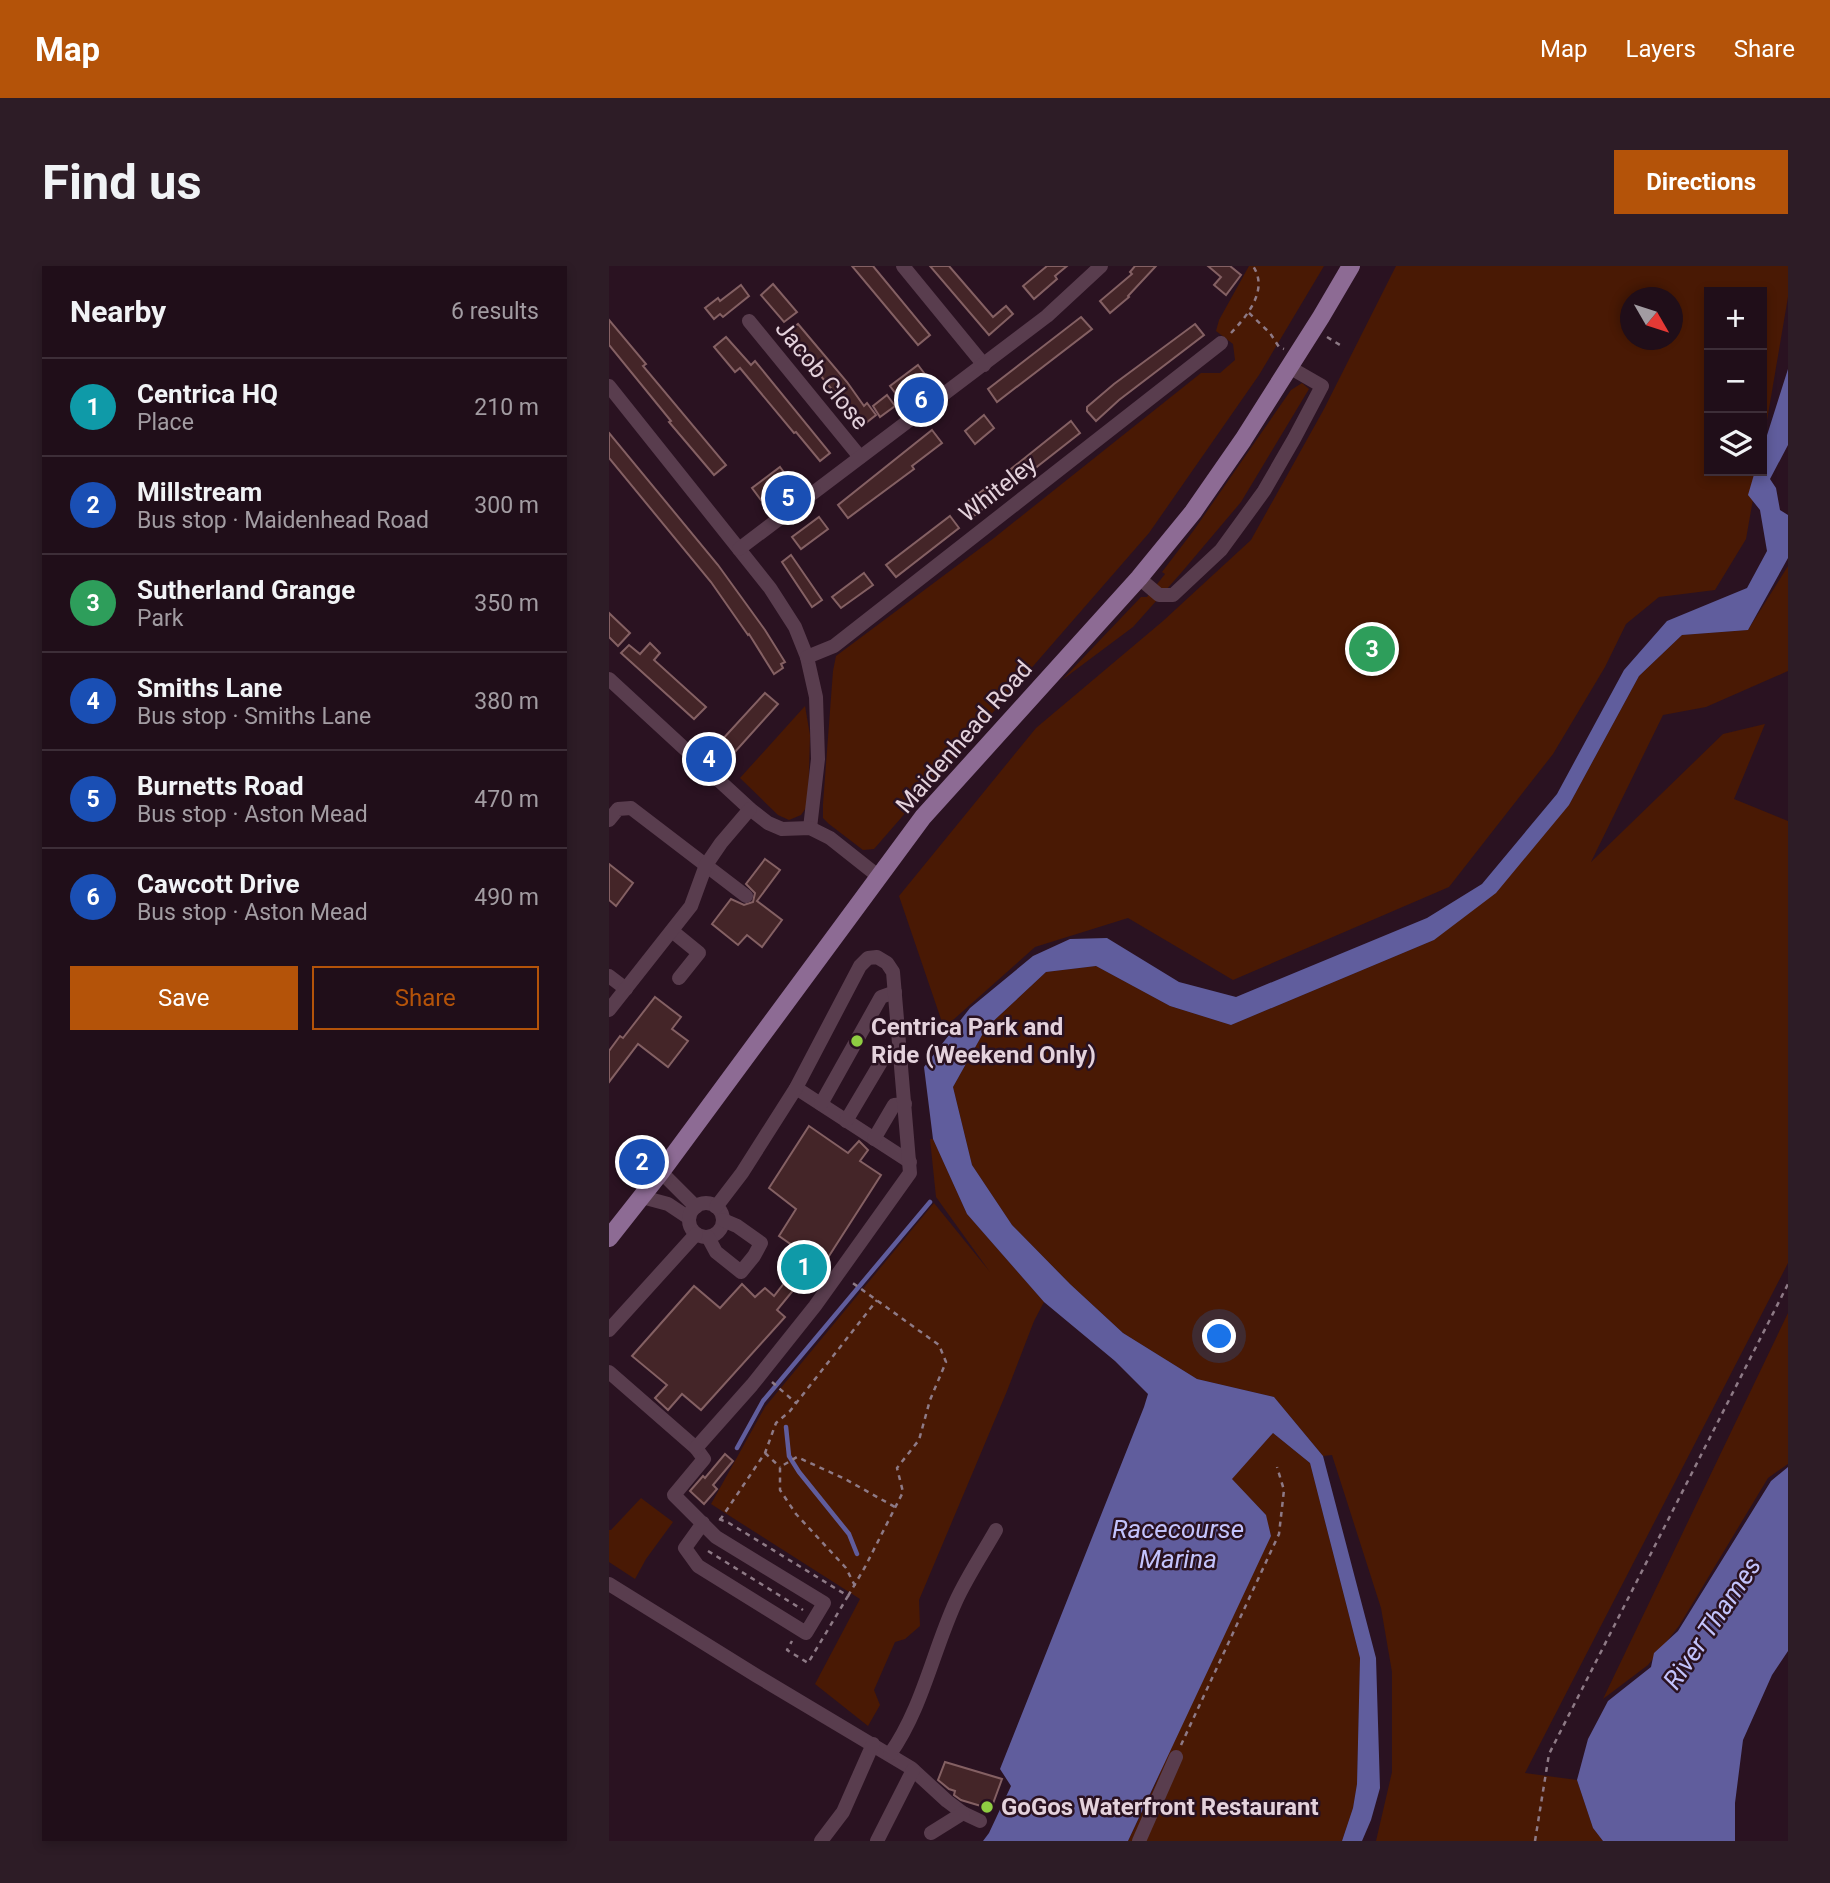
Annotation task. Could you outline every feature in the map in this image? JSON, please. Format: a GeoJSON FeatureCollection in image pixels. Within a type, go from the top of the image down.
{"type":"FeatureCollection","features":[{"type":"Feature","properties":{"kind":"main road","name":"Maidenhead Road"},"geometry":{"type":"LineString","coordinates":[[609,1238],[661,1172],[923,817],[1139,578],[1193,512],[1244,440],[1350,266]]}},
{"type":"Feature","properties":{"kind":"street"},"geometry":{"type":"LineString","coordinates":[[903,266],[984,365]]}},
{"type":"Feature","properties":{"kind":"street"},"geometry":{"type":"LineString","coordinates":[[739,549],[1047,316],[1101,266]]}},
{"type":"Feature","properties":{"kind":"street","name":"Jacob Close"},"geometry":{"type":"LineString","coordinates":[[749,321],[860,457]]}},
{"type":"Feature","properties":{"kind":"street","name":"Whiteley"},"geometry":{"type":"LineString","coordinates":[[807,657],[834,646],[1218,351]]}},
{"type":"Feature","properties":{"kind":"street"},"geometry":{"type":"LineString","coordinates":[[1139,578],[1159,595],[1173,595],[1221,550],[1264,491],[1322,386],[1293,361]]}},
{"type":"Feature","properties":{"kind":"street"},"geometry":{"type":"LineString","coordinates":[[609,386],[769,588],[788,617],[807,657],[816,697],[818,759],[810,828]]}},
{"type":"Feature","properties":{"kind":"street"},"geometry":{"type":"LineString","coordinates":[[609,678],[768,823],[782,829],[810,828],[831,838],[878,876]]}},
{"type":"Feature","properties":{"kind":"street"},"geometry":{"type":"LineString","coordinates":[[609,820],[618,809],[631,808],[746,896]]}},
{"type":"Feature","properties":{"kind":"street"},"geometry":{"type":"LineString","coordinates":[[609,1010],[691,906],[706,865],[750,809]]}},
{"type":"Feature","properties":{"kind":"street"},"geometry":{"type":"LineString","coordinates":[[672,931],[699,953],[679,978]]}},
{"type":"Feature","properties":{"kind":"street"},"geometry":{"type":"LineString","coordinates":[[609,1330],[702,1235],[720,1229],[719,1213],[796,1088],[860,966],[868,958],[877,957],[887,963],[893,971],[910,1172],[815,1306],[697,1448]]}},
{"type":"Feature","properties":{"kind":"street"},"geometry":{"type":"LineString","coordinates":[[609,976],[626,989]]}},
{"type":"Feature","properties":{"kind":"street"},"geometry":{"type":"LineString","coordinates":[[821,1104],[881,997],[895,992]]}},
{"type":"Feature","properties":{"kind":"street"},"geometry":{"type":"LineString","coordinates":[[846,1121],[887,1052],[900,1051]]}},
{"type":"Feature","properties":{"kind":"street"},"geometry":{"type":"LineString","coordinates":[[796,1088],[910,1162]]}},
{"type":"Feature","properties":{"kind":"street"},"geometry":{"type":"LineString","coordinates":[[874,1139],[894,1105],[905,1104]]}},
{"type":"Feature","properties":{"kind":"street"},"geometry":{"type":"LineString","coordinates":[[661,1172],[692,1213]]}},
{"type":"Feature","properties":{"kind":"street"},"geometry":{"type":"LineString","coordinates":[[642,1197],[692,1213]]}},
{"type":"Feature","properties":{"kind":"street"},"geometry":{"type":"LineString","coordinates":[[704,1203],[761,1243],[741,1272],[690,1226],[692,1213],[704,1203]]}},
{"type":"Feature","properties":{"kind":"street"},"geometry":{"type":"LineString","coordinates":[[609,1372],[697,1448],[704,1459],[674,1495],[703,1523],[716,1537],[824,1603],[806,1633],[698,1566],[685,1548],[703,1523]]}},
{"type":"Feature","properties":{"kind":"street"},"geometry":{"type":"LineString","coordinates":[[890,1754],[901,1739],[956,1601],[996,1530]]}},
{"type":"Feature","properties":{"kind":"street"},"geometry":{"type":"LineString","coordinates":[[609,1584],[757,1676],[890,1754],[913,1770],[947,1801],[979,1821]]}},
{"type":"Feature","properties":{"kind":"street"},"geometry":{"type":"LineString","coordinates":[[821,1841],[843,1812],[873,1744]]}},
{"type":"Feature","properties":{"kind":"street"},"geometry":{"type":"LineString","coordinates":[[1139,1841],[1176,1757]]}},
{"type":"Feature","properties":{"kind":"street"},"geometry":{"type":"LineString","coordinates":[[877,1841],[913,1770]]}},
{"type":"Feature","properties":{"kind":"street"},"geometry":{"type":"LineString","coordinates":[[931,1833],[963,1813]]}},
{"type":"Feature","properties":{"kind":"path"},"geometry":{"type":"LineString","coordinates":[[1218,351],[1249,313],[1259,292],[1257,272],[1253,266]]}},
{"type":"Feature","properties":{"kind":"path"},"geometry":{"type":"LineString","coordinates":[[1249,313],[1271,333],[1279,347],[1293,361]]}},
{"type":"Feature","properties":{"kind":"path"},"geometry":{"type":"LineString","coordinates":[[1535,1841],[1549,1754],[1788,1283]]}},
{"type":"Feature","properties":{"kind":"path"},"geometry":{"type":"LineString","coordinates":[[848,1596],[903,1492],[897,1468],[919,1440],[930,1400],[946,1362],[939,1345],[855,1285]]}},
{"type":"Feature","properties":{"kind":"path"},"geometry":{"type":"LineString","coordinates":[[720,1520],[765,1452],[776,1423],[796,1403],[877,1300]]}},
{"type":"Feature","properties":{"kind":"path"},"geometry":{"type":"LineString","coordinates":[[776,1386],[796,1403]]}},
{"type":"Feature","properties":{"kind":"path"},"geometry":{"type":"LineString","coordinates":[[765,1452],[780,1467],[780,1490],[796,1514],[846,1568],[855,1586]]}},
{"type":"Feature","properties":{"kind":"path"},"geometry":{"type":"LineString","coordinates":[[780,1467],[797,1457],[845,1479],[895,1507]]}},
{"type":"Feature","properties":{"kind":"path"},"geometry":{"type":"LineString","coordinates":[[1176,1757],[1279,1534],[1285,1490],[1277,1467]]}},
{"type":"Feature","properties":{"kind":"path"},"geometry":{"type":"LineString","coordinates":[[708,1551],[809,1614]]}},
{"type":"Feature","properties":{"kind":"shaded area"},"geometry":{"type":"Polygon","coordinates":[[[1249,266],[1324,266],[1259,375],[1149,533],[874,849],[863,850],[823,818],[836,656],[994,538],[1201,373],[1220,373],[1235,360],[1233,344],[1216,331],[1219,320],[1249,266]]]}},
{"type":"Feature","properties":{"kind":"shaded area"},"geometry":{"type":"Polygon","coordinates":[[[1396,266],[1788,266],[1788,297],[1767,421],[1767,287],[1704,287],[1704,476],[1757,476],[1746,539],[1715,590],[1659,597],[1626,624],[1605,667],[1553,754],[1449,887],[1233,980],[1128,918],[1035,947],[944,1028],[899,896],[1036,728],[1163,621],[1251,540],[1324,409],[1396,266]]]}},
{"type":"Feature","properties":{"kind":"shaded area"},"geometry":{"type":"Polygon","coordinates":[[[1302,383],[1309,389],[1241,502],[1133,627],[1062,680],[1141,597],[1147,597],[1291,390],[1302,383]]]}},
{"type":"Feature","properties":{"kind":"shaded area"},"geometry":{"type":"Polygon","coordinates":[[[1788,566],[1788,671],[1706,707],[1663,715],[1591,862],[1723,734],[1765,724],[1734,799],[1788,821],[1788,1263],[1525,1773],[1577,1780],[1593,1828],[1603,1841],[1376,1841],[1392,1772],[1392,1672],[1381,1608],[1332,1455],[1323,1456],[1274,1397],[1197,1379],[1123,1333],[1070,1284],[1012,1225],[972,1165],[953,1087],[986,1028],[1046,972],[1096,966],[1170,1006],[1231,1025],[1434,940],[1569,805],[1639,676],[1682,635],[1748,630],[1788,566]]]}},
{"type":"Feature","properties":{"kind":"shaded area"},"geometry":{"type":"Polygon","coordinates":[[[805,706],[810,735],[808,805],[801,815],[789,820],[778,815],[740,778],[805,706]]]}},
{"type":"Feature","properties":{"kind":"shaded area"},"geometry":{"type":"Polygon","coordinates":[[[930,1139],[933,1139],[967,1214],[1044,1302],[919,1600],[920,1626],[905,1639],[895,1642],[874,1690],[880,1705],[868,1726],[815,1684],[860,1599],[711,1504],[765,1407],[934,1203],[990,1272],[936,1197],[930,1139]]]}},
{"type":"Feature","properties":{"kind":"shaded area"},"geometry":{"type":"Polygon","coordinates":[[[1788,1313],[1788,1464],[1768,1478],[1679,1626],[1648,1665],[1603,1699],[1788,1313]]]}},
{"type":"Feature","properties":{"kind":"shaded area"},"geometry":{"type":"Polygon","coordinates":[[[1273,1433],[1310,1463],[1360,1658],[1357,1784],[1353,1808],[1342,1841],[1128,1841],[1155,1785],[1266,1515],[1231,1479],[1273,1433]]]}},
{"type":"Feature","properties":{"kind":"shaded area"},"geometry":{"type":"Polygon","coordinates":[[[641,1498],[673,1522],[635,1579],[609,1562],[609,1530],[641,1498]]]}},
{"type":"Feature","properties":{"kind":"water","name":"Racecourse Marina"},"geometry":{"type":"Polygon","coordinates":[[[1788,369],[1788,445],[1770,479],[1776,488],[1780,510],[1788,515],[1788,558],[1748,630],[1682,635],[1639,676],[1569,805],[1496,893],[1434,940],[1231,1025],[1170,1006],[1096,966],[1046,972],[986,1028],[953,1087],[972,1165],[1012,1225],[1070,1284],[1123,1333],[1197,1379],[1274,1397],[1323,1456],[1376,1658],[1380,1788],[1362,1841],[1342,1841],[1353,1808],[1357,1784],[1360,1658],[1310,1463],[1273,1433],[1232,1479],[1266,1515],[1271,1536],[1128,1841],[983,1841],[1011,1786],[1000,1769],[1148,1394],[1115,1361],[1044,1302],[967,1214],[933,1139],[924,1067],[970,1008],[1033,956],[1070,939],[1107,938],[1179,982],[1236,997],[1427,918],[1482,884],[1557,794],[1624,670],[1667,621],[1747,588],[1767,551],[1760,510],[1748,495],[1754,476],[1767,476],[1767,435],[1788,369]]]}},
{"type":"Feature","properties":{"kind":"water","name":"River Thames"},"geometry":{"type":"Polygon","coordinates":[[[1788,1467],[1788,1651],[1772,1675],[1743,1740],[1735,1803],[1735,1841],[1603,1841],[1593,1828],[1577,1780],[1588,1739],[1608,1701],[1651,1667],[1654,1653],[1678,1631],[1771,1481],[1788,1467]]]}},
{"type":"Feature","properties":{"kind":"building"},"geometry":{"type":"Polygon","coordinates":[[[852,266],[873,266],[930,335],[918,345],[852,266]]]}},
{"type":"Feature","properties":{"kind":"building"},"geometry":{"type":"Polygon","coordinates":[[[930,266],[949,266],[993,317],[1006,306],[1013,314],[989,335],[930,266]]]}},
{"type":"Feature","properties":{"kind":"building"},"geometry":{"type":"Polygon","coordinates":[[[1047,266],[1067,266],[1055,276],[1057,279],[1034,299],[1023,286],[1047,266]]]}},
{"type":"Feature","properties":{"kind":"building"},"geometry":{"type":"Polygon","coordinates":[[[1135,266],[1156,266],[1129,297],[1110,313],[1100,301],[1132,274],[1130,272],[1135,266]]]}},
{"type":"Feature","properties":{"kind":"building"},"geometry":{"type":"Polygon","coordinates":[[[1208,266],[1230,266],[1241,275],[1226,295],[1214,285],[1221,277],[1208,266]]]}},
{"type":"Feature","properties":{"kind":"building"},"geometry":{"type":"Polygon","coordinates":[[[773,284],[797,312],[784,322],[761,295],[773,284]]]}},
{"type":"Feature","properties":{"kind":"building"},"geometry":{"type":"Polygon","coordinates":[[[741,285],[749,296],[723,317],[720,314],[714,319],[705,308],[718,298],[720,301],[741,285]]]}},
{"type":"Feature","properties":{"kind":"building"},"geometry":{"type":"Polygon","coordinates":[[[1081,317],[1092,329],[997,402],[988,389],[1081,317]]]}},
{"type":"Feature","properties":{"kind":"building"},"geometry":{"type":"Polygon","coordinates":[[[609,320],[646,364],[643,366],[726,465],[714,475],[609,345],[609,320]]]}},
{"type":"Feature","properties":{"kind":"building"},"geometry":{"type":"Polygon","coordinates":[[[798,324],[864,406],[867,403],[876,415],[862,426],[836,391],[834,392],[786,334],[798,324]]]}},
{"type":"Feature","properties":{"kind":"building"},"geometry":{"type":"Polygon","coordinates":[[[1195,324],[1204,335],[1119,400],[1096,421],[1087,411],[1087,407],[1114,384],[1195,324]]]}},
{"type":"Feature","properties":{"kind":"building"},"geometry":{"type":"Polygon","coordinates":[[[726,337],[751,365],[755,361],[830,453],[820,461],[740,368],[735,372],[714,347],[726,337]]]}},
{"type":"Feature","properties":{"kind":"building"},"geometry":{"type":"Polygon","coordinates":[[[918,365],[927,377],[899,398],[890,386],[918,365]]]}},
{"type":"Feature","properties":{"kind":"building"},"geometry":{"type":"Polygon","coordinates":[[[887,395],[895,406],[880,417],[873,406],[887,395]]]}},
{"type":"Feature","properties":{"kind":"building"},"geometry":{"type":"Polygon","coordinates":[[[984,415],[994,428],[975,444],[965,431],[984,415]]]}},
{"type":"Feature","properties":{"kind":"building"},"geometry":{"type":"Polygon","coordinates":[[[1071,421],[1080,433],[1015,484],[1006,473],[1071,421]]]}},
{"type":"Feature","properties":{"kind":"building"},"geometry":{"type":"Polygon","coordinates":[[[932,430],[942,443],[912,466],[914,469],[848,518],[838,505],[932,430]]]}},
{"type":"Feature","properties":{"kind":"building"},"geometry":{"type":"Polygon","coordinates":[[[609,433],[718,565],[765,630],[785,662],[781,664],[783,668],[774,674],[711,582],[609,458],[609,433]]]}},
{"type":"Feature","properties":{"kind":"building"},"geometry":{"type":"Polygon","coordinates":[[[780,467],[789,479],[761,500],[752,488],[780,467]]]}},
{"type":"Feature","properties":{"kind":"building"},"geometry":{"type":"Polygon","coordinates":[[[990,485],[999,496],[975,515],[966,503],[990,485]]]}},
{"type":"Feature","properties":{"kind":"building"},"geometry":{"type":"Polygon","coordinates":[[[950,516],[959,528],[896,577],[886,565],[950,516]]]}},
{"type":"Feature","properties":{"kind":"building"},"geometry":{"type":"Polygon","coordinates":[[[819,517],[828,529],[801,549],[792,537],[819,517]]]}},
{"type":"Feature","properties":{"kind":"building"},"geometry":{"type":"Polygon","coordinates":[[[791,555],[822,600],[812,607],[782,562],[791,555]]]}},
{"type":"Feature","properties":{"kind":"building"},"geometry":{"type":"Polygon","coordinates":[[[864,573],[873,585],[841,608],[832,597],[864,573]]]}},
{"type":"Feature","properties":{"kind":"building"},"geometry":{"type":"Polygon","coordinates":[[[609,613],[630,633],[618,646],[609,637],[609,613]]]}},
{"type":"Feature","properties":{"kind":"building"},"geometry":{"type":"Polygon","coordinates":[[[650,643],[660,653],[654,660],[706,707],[694,719],[621,653],[629,645],[640,654],[650,643]]]}},
{"type":"Feature","properties":{"kind":"building"},"geometry":{"type":"Polygon","coordinates":[[[765,693],[778,704],[733,754],[720,742],[765,693]]]}},
{"type":"Feature","properties":{"kind":"building"},"geometry":{"type":"Polygon","coordinates":[[[765,859],[780,870],[757,901],[782,920],[762,947],[747,935],[738,945],[712,924],[731,899],[744,905],[753,902],[755,893],[746,884],[765,859]]]}},
{"type":"Feature","properties":{"kind":"building"},"geometry":{"type":"Polygon","coordinates":[[[609,864],[633,883],[616,906],[609,900],[609,864]]]}},
{"type":"Feature","properties":{"kind":"building"},"geometry":{"type":"Polygon","coordinates":[[[655,997],[681,1017],[672,1029],[688,1041],[668,1067],[638,1044],[609,1082],[609,1051],[620,1036],[623,1038],[655,997]]]}},
{"type":"Feature","properties":{"kind":"building"},"geometry":{"type":"Polygon","coordinates":[[[809,1126],[848,1153],[859,1141],[868,1150],[860,1161],[881,1175],[820,1270],[814,1265],[777,1310],[785,1317],[701,1410],[682,1394],[668,1410],[655,1398],[667,1385],[632,1356],[694,1286],[720,1308],[742,1284],[755,1297],[765,1288],[774,1296],[799,1264],[790,1256],[796,1248],[779,1236],[796,1209],[769,1188],[809,1126]]]}},
{"type":"Feature","properties":{"kind":"building"},"geometry":{"type":"Polygon","coordinates":[[[725,1454],[733,1461],[713,1485],[717,1489],[704,1504],[690,1491],[725,1454]]]}},
{"type":"Feature","properties":{"kind":"building"},"geometry":{"type":"Polygon","coordinates":[[[945,1762],[1002,1779],[991,1809],[961,1800],[954,1795],[955,1791],[938,1780],[945,1762]]]}},
{"type":"Feature","properties":{"kind":"waterway"},"geometry":{"type":"LineString","coordinates":[[737,1448],[763,1401],[930,1202]]}},
{"type":"Feature","properties":{"kind":"waterway"},"geometry":{"type":"LineString","coordinates":[[786,1427],[789,1456],[849,1534],[857,1554]]}},
{"type":"Feature","properties":{"kind":"place","name":"Cawcott Drive"},"geometry":{"type":"Point","coordinates":[921,400]}},
{"type":"Feature","properties":{"kind":"place","name":"Burnetts Road"},"geometry":{"type":"Point","coordinates":[788,498]}},
{"type":"Feature","properties":{"kind":"place","name":"Sutherland Grange"},"geometry":{"type":"Point","coordinates":[1372,649]}},
{"type":"Feature","properties":{"kind":"place","name":"Smiths Lane"},"geometry":{"type":"Point","coordinates":[709,759]}},
{"type":"Feature","properties":{"kind":"place","name":"Centrica Park and Ride (Weekend Only)"},"geometry":{"type":"Point","coordinates":[857,1041]}},
{"type":"Feature","properties":{"kind":"place","name":"Millstream"},"geometry":{"type":"Point","coordinates":[642,1162]}},
{"type":"Feature","properties":{"kind":"place","name":"Centrica HQ"},"geometry":{"type":"Point","coordinates":[804,1267]}},
{"type":"Feature","properties":{"kind":"place","name":"GoGos Waterfront Restaurant"},"geometry":{"type":"Point","coordinates":[987,1807]}}]}
